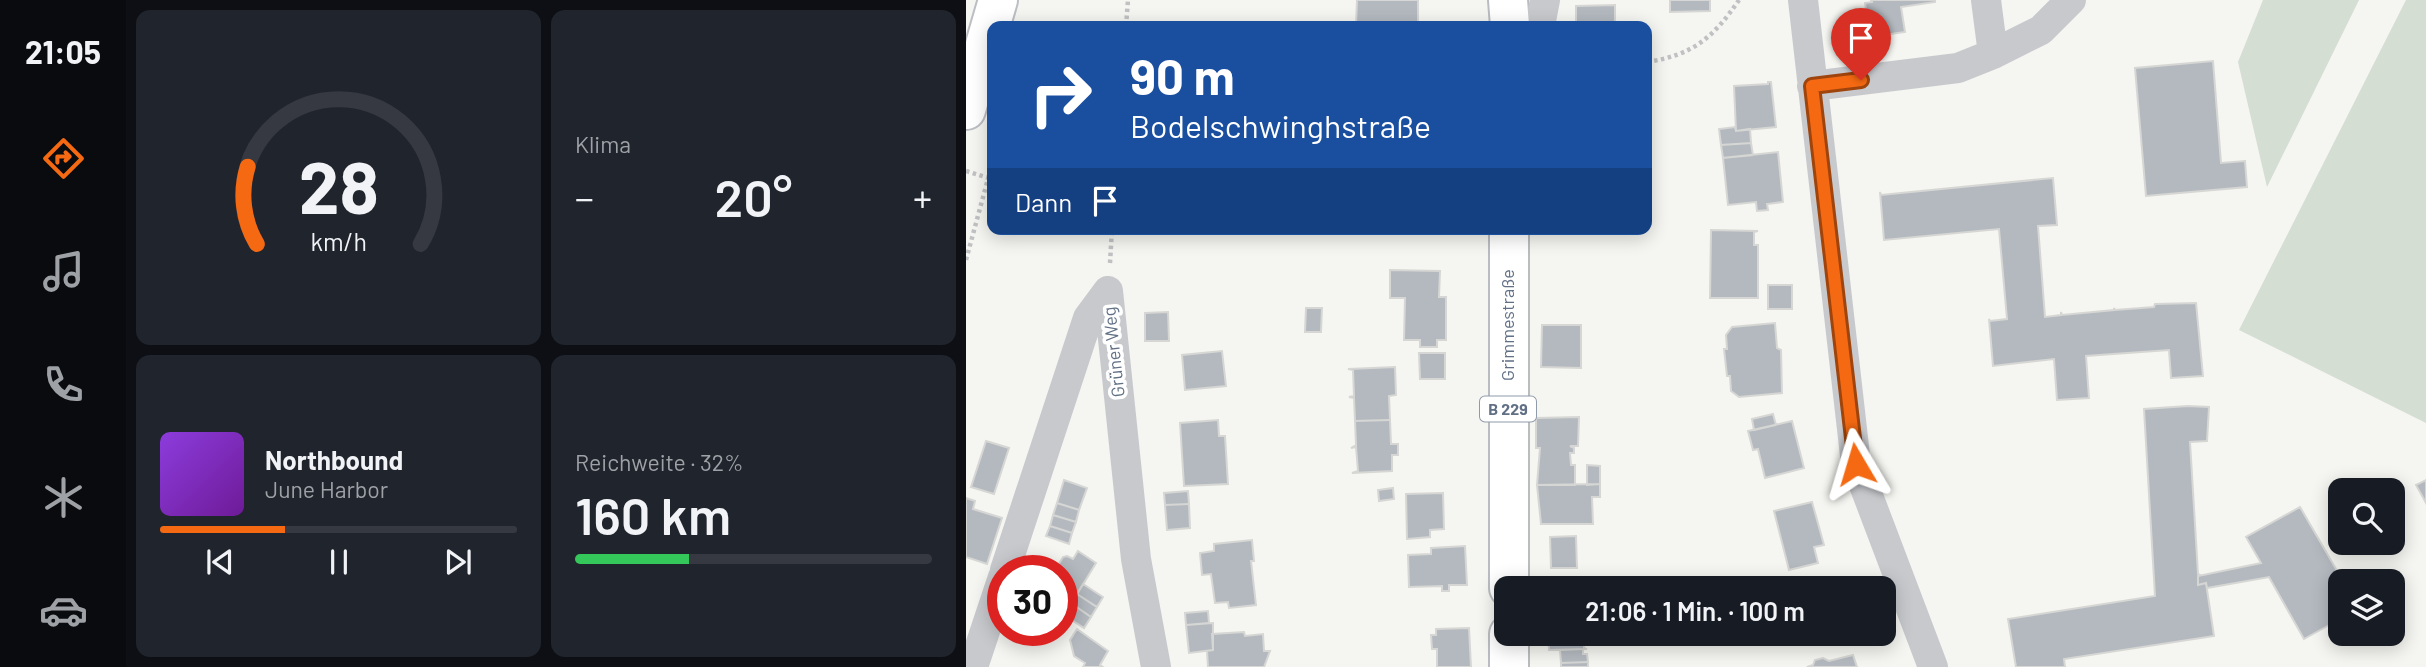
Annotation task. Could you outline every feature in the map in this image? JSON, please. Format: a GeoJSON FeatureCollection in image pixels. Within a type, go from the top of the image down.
{"type":"FeatureCollection","features":[{"type":"Feature","properties":{"kind":"main road"},"geometry":{"type":"LineString","coordinates":[[992,21],[998,0]]}},
{"type":"Feature","properties":{"kind":"main road"},"geometry":{"type":"LineString","coordinates":[[1508,0],[1510,21]]}},
{"type":"Feature","properties":{"kind":"main road"},"geometry":{"type":"LineString","coordinates":[[966,110],[987,38]]}},
{"type":"Feature","properties":{"kind":"main road","name":"Grimmestraße"},"geometry":{"type":"LineString","coordinates":[[1509,235],[1509,576]]}},
{"type":"Feature","properties":{"kind":"main road"},"geometry":{"type":"LineString","coordinates":[[1509,646],[1509,667]]}},
{"type":"Feature","properties":{"kind":"street"},"geometry":{"type":"LineString","coordinates":[[1541,21],[1545,0]]}},
{"type":"Feature","properties":{"kind":"street"},"geometry":{"type":"LineString","coordinates":[[1803,0],[1856,464],[1933,667]]}},
{"type":"Feature","properties":{"kind":"street"},"geometry":{"type":"LineString","coordinates":[[1986,0],[1993,54]]}},
{"type":"Feature","properties":{"kind":"street"},"geometry":{"type":"LineString","coordinates":[[1812,86],[1958,68],[2041,30],[2071,0]]}},
{"type":"Feature","properties":{"kind":"street","name":"Grüner Weg"},"geometry":{"type":"LineString","coordinates":[[1010,555],[1088,318],[1108,291],[1136,559],[1156,667]]}},
{"type":"Feature","properties":{"kind":"street"},"geometry":{"type":"LineString","coordinates":[[973,667],[987,625]]}},
{"type":"Feature","properties":{"kind":"path"},"geometry":{"type":"LineString","coordinates":[[1126,21],[1128,0]]}},
{"type":"Feature","properties":{"kind":"path"},"geometry":{"type":"LineString","coordinates":[[1652,61],[1677,57],[1719,29],[1739,0]]}},
{"type":"Feature","properties":{"kind":"path"},"geometry":{"type":"LineString","coordinates":[[966,172],[987,177]]}},
{"type":"Feature","properties":{"kind":"path"},"geometry":{"type":"LineString","coordinates":[[966,260],[987,185]]}},
{"type":"Feature","properties":{"kind":"shaded area"},"geometry":{"type":"Polygon","coordinates":[[[2263,0],[2359,0],[2267,187],[2238,62],[2263,0]]]}},
{"type":"Feature","properties":{"kind":"shaded area"},"geometry":{"type":"Polygon","coordinates":[[[2406,0],[2426,0],[2426,423],[2239,330],[2406,0]]]}},
{"type":"Feature","properties":{"kind":"building"},"geometry":{"type":"Polygon","coordinates":[[[1357,0],[1418,0],[1418,21],[1356,21],[1357,0]]]}},
{"type":"Feature","properties":{"kind":"building"},"geometry":{"type":"Polygon","coordinates":[[[1670,0],[1710,0],[1710,11],[1670,12],[1670,0]]]}},
{"type":"Feature","properties":{"kind":"building"},"geometry":{"type":"Polygon","coordinates":[[[1871,0],[1935,2],[1901,7],[1905,32],[1870,37],[1865,3],[1872,2],[1871,0]]]}},
{"type":"Feature","properties":{"kind":"building"},"geometry":{"type":"Polygon","coordinates":[[[1615,5],[1615,21],[1576,21],[1576,6],[1615,5]]]}},
{"type":"Feature","properties":{"kind":"building"},"geometry":{"type":"Polygon","coordinates":[[[2213,61],[2221,163],[2245,161],[2247,187],[2146,196],[2135,68],[2213,61]]]}},
{"type":"Feature","properties":{"kind":"building"},"geometry":{"type":"Polygon","coordinates":[[[1771,82],[1776,127],[1736,131],[1734,86],[1771,82]]]}},
{"type":"Feature","properties":{"kind":"building"},"geometry":{"type":"Polygon","coordinates":[[[1735,127],[1736,131],[1750,129],[1751,143],[1721,145],[1719,129],[1735,127]]]}},
{"type":"Feature","properties":{"kind":"building"},"geometry":{"type":"Polygon","coordinates":[[[1751,143],[1753,155],[1723,158],[1721,145],[1751,143]]]}},
{"type":"Feature","properties":{"kind":"building"},"geometry":{"type":"Polygon","coordinates":[[[1778,152],[1783,202],[1767,204],[1768,210],[1757,211],[1756,202],[1728,205],[1723,158],[1778,152]]]}},
{"type":"Feature","properties":{"kind":"building"},"geometry":{"type":"Polygon","coordinates":[[[2053,178],[2057,225],[2038,226],[2045,317],[2061,315],[2061,312],[2062,315],[2114,308],[2154,307],[2155,304],[2196,303],[2203,376],[2171,378],[2169,350],[2086,356],[2089,398],[2057,400],[2054,359],[1993,366],[1989,319],[2007,319],[1999,229],[1884,240],[1880,192],[1881,195],[2053,178]]]}},
{"type":"Feature","properties":{"kind":"building"},"geometry":{"type":"Polygon","coordinates":[[[1711,230],[1758,231],[1754,232],[1754,245],[1758,245],[1758,298],[1710,298],[1711,230]]]}},
{"type":"Feature","properties":{"kind":"building"},"geometry":{"type":"Polygon","coordinates":[[[1390,270],[1440,271],[1439,297],[1446,297],[1446,340],[1437,340],[1437,347],[1420,347],[1420,340],[1404,340],[1405,298],[1390,298],[1390,270]]]}},
{"type":"Feature","properties":{"kind":"building"},"geometry":{"type":"Polygon","coordinates":[[[1768,285],[1792,285],[1792,309],[1768,309],[1768,285]]]}},
{"type":"Feature","properties":{"kind":"building"},"geometry":{"type":"Polygon","coordinates":[[[1306,308],[1322,308],[1321,332],[1305,332],[1306,308]]]}},
{"type":"Feature","properties":{"kind":"building"},"geometry":{"type":"Polygon","coordinates":[[[1168,312],[1169,341],[1145,341],[1145,313],[1168,312]]]}},
{"type":"Feature","properties":{"kind":"building"},"geometry":{"type":"Polygon","coordinates":[[[1775,323],[1777,348],[1781,350],[1782,393],[1739,397],[1731,391],[1730,376],[1727,376],[1724,349],[1727,349],[1726,335],[1732,327],[1775,323]]]}},
{"type":"Feature","properties":{"kind":"building"},"geometry":{"type":"Polygon","coordinates":[[[1542,325],[1581,325],[1581,368],[1541,367],[1542,325]]]}},
{"type":"Feature","properties":{"kind":"building"},"geometry":{"type":"Polygon","coordinates":[[[1222,351],[1226,386],[1185,390],[1182,355],[1222,351]]]}},
{"type":"Feature","properties":{"kind":"building"},"geometry":{"type":"Polygon","coordinates":[[[1419,353],[1445,353],[1445,379],[1420,379],[1419,353]]]}},
{"type":"Feature","properties":{"kind":"building"},"geometry":{"type":"Polygon","coordinates":[[[1395,367],[1396,395],[1389,396],[1390,420],[1355,421],[1354,398],[1349,397],[1354,396],[1353,370],[1348,369],[1395,367]]]}},
{"type":"Feature","properties":{"kind":"building"},"geometry":{"type":"Polygon","coordinates":[[[2209,407],[2207,441],[2190,442],[2200,575],[2198,585],[2206,583],[2214,636],[2064,659],[2065,667],[2016,667],[2008,619],[2155,596],[2144,409],[2209,407]]]}},
{"type":"Feature","properties":{"kind":"building"},"geometry":{"type":"Polygon","coordinates":[[[1773,414],[1776,425],[1754,430],[1752,419],[1773,414]]]}},
{"type":"Feature","properties":{"kind":"building"},"geometry":{"type":"Polygon","coordinates":[[[1579,417],[1578,446],[1570,446],[1574,448],[1574,453],[1570,453],[1571,465],[1575,465],[1575,485],[1537,485],[1540,448],[1536,448],[1536,418],[1579,417]]]}},
{"type":"Feature","properties":{"kind":"building"},"geometry":{"type":"Polygon","coordinates":[[[1218,420],[1219,436],[1225,436],[1228,484],[1184,486],[1180,423],[1218,420]]]}},
{"type":"Feature","properties":{"kind":"building"},"geometry":{"type":"Polygon","coordinates":[[[1390,420],[1391,444],[1398,444],[1398,455],[1392,455],[1392,471],[1352,473],[1358,471],[1356,447],[1351,448],[1356,445],[1355,421],[1390,420]]]}},
{"type":"Feature","properties":{"kind":"building"},"geometry":{"type":"Polygon","coordinates":[[[1792,421],[1804,468],[1765,478],[1758,449],[1753,450],[1748,431],[1792,421]]]}},
{"type":"Feature","properties":{"kind":"building"},"geometry":{"type":"Polygon","coordinates":[[[986,441],[1009,448],[994,494],[971,487],[986,441]]]}},
{"type":"Feature","properties":{"kind":"building"},"geometry":{"type":"Polygon","coordinates":[[[1587,465],[1600,466],[1600,484],[1587,485],[1587,465]]]}},
{"type":"Feature","properties":{"kind":"building"},"geometry":{"type":"Polygon","coordinates":[[[1064,480],[1087,488],[1079,510],[1057,503],[1064,480]]]}},
{"type":"Feature","properties":{"kind":"building"},"geometry":{"type":"Polygon","coordinates":[[[2426,480],[2426,503],[2416,485],[2426,480]]]}},
{"type":"Feature","properties":{"kind":"building"},"geometry":{"type":"Polygon","coordinates":[[[1600,484],[1600,497],[1592,497],[1593,524],[1541,524],[1537,485],[1600,484]]]}},
{"type":"Feature","properties":{"kind":"building"},"geometry":{"type":"Polygon","coordinates":[[[1393,488],[1394,499],[1379,501],[1378,490],[1393,488]]]}},
{"type":"Feature","properties":{"kind":"building"},"geometry":{"type":"Polygon","coordinates":[[[1188,491],[1189,504],[1165,505],[1164,493],[1188,491]]]}},
{"type":"Feature","properties":{"kind":"building"},"geometry":{"type":"Polygon","coordinates":[[[1443,493],[1444,529],[1430,530],[1430,537],[1407,539],[1406,494],[1443,493]]]}},
{"type":"Feature","properties":{"kind":"building"},"geometry":{"type":"Polygon","coordinates":[[[966,498],[975,501],[973,509],[1002,518],[990,555],[987,555],[987,564],[966,557],[966,498]]]}},
{"type":"Feature","properties":{"kind":"building"},"geometry":{"type":"Polygon","coordinates":[[[1812,502],[1824,545],[1814,547],[1818,563],[1789,570],[1774,511],[1812,502]]]}},
{"type":"Feature","properties":{"kind":"building"},"geometry":{"type":"Polygon","coordinates":[[[1057,503],[1079,510],[1076,522],[1053,515],[1057,503]]]}},
{"type":"Feature","properties":{"kind":"building"},"geometry":{"type":"Polygon","coordinates":[[[1189,504],[1190,528],[1167,530],[1165,505],[1189,504]]]}},
{"type":"Feature","properties":{"kind":"building"},"geometry":{"type":"Polygon","coordinates":[[[2300,507],[2336,569],[2328,569],[2328,626],[2304,639],[2269,577],[2207,588],[2206,583],[2198,585],[2198,576],[2261,563],[2246,537],[2300,507]]]}},
{"type":"Feature","properties":{"kind":"building"},"geometry":{"type":"Polygon","coordinates":[[[1053,515],[1076,522],[1072,533],[1050,526],[1053,515]]]}},
{"type":"Feature","properties":{"kind":"building"},"geometry":{"type":"Polygon","coordinates":[[[1050,526],[1072,533],[1069,544],[1046,536],[1050,526]]]}},
{"type":"Feature","properties":{"kind":"building"},"geometry":{"type":"Polygon","coordinates":[[[1576,536],[1577,568],[1551,568],[1550,537],[1576,536]]]}},
{"type":"Feature","properties":{"kind":"building"},"geometry":{"type":"Polygon","coordinates":[[[1252,540],[1254,561],[1251,561],[1256,605],[1229,608],[1228,602],[1215,603],[1211,574],[1202,575],[1200,553],[1214,551],[1214,544],[1252,540]]]}},
{"type":"Feature","properties":{"kind":"building"},"geometry":{"type":"Polygon","coordinates":[[[1465,546],[1467,585],[1449,585],[1449,591],[1442,591],[1442,586],[1409,587],[1408,555],[1431,554],[1431,548],[1465,546]]]}},
{"type":"Feature","properties":{"kind":"building"},"geometry":{"type":"Polygon","coordinates":[[[1078,551],[1096,563],[1078,593],[1078,555],[1076,555],[1078,551]]]}},
{"type":"Feature","properties":{"kind":"building"},"geometry":{"type":"Polygon","coordinates":[[[1083,584],[1103,597],[1097,607],[1078,592],[1083,584]]]}},
{"type":"Feature","properties":{"kind":"building"},"geometry":{"type":"Polygon","coordinates":[[[1078,595],[1097,607],[1091,617],[1078,608],[1078,595]]]}},
{"type":"Feature","properties":{"kind":"building"},"geometry":{"type":"Polygon","coordinates":[[[1078,608],[1091,617],[1084,628],[1078,624],[1078,608]]]}},
{"type":"Feature","properties":{"kind":"building"},"geometry":{"type":"Polygon","coordinates":[[[1208,611],[1209,623],[1186,625],[1185,613],[1208,611]]]}},
{"type":"Feature","properties":{"kind":"building"},"geometry":{"type":"Polygon","coordinates":[[[1213,623],[1213,650],[1189,653],[1186,625],[1213,623]]]}},
{"type":"Feature","properties":{"kind":"building"},"geometry":{"type":"Polygon","coordinates":[[[1469,628],[1471,667],[1437,667],[1437,649],[1432,649],[1431,635],[1436,635],[1436,629],[1469,628]]]}},
{"type":"Feature","properties":{"kind":"building"},"geometry":{"type":"Polygon","coordinates":[[[1078,630],[1108,651],[1100,665],[1103,667],[1083,667],[1085,663],[1074,656],[1072,646],[1078,646],[1078,630]]]}},
{"type":"Feature","properties":{"kind":"building"},"geometry":{"type":"Polygon","coordinates":[[[1244,632],[1245,636],[1263,634],[1264,651],[1270,651],[1264,667],[1208,667],[1207,651],[1213,650],[1212,634],[1244,632]]]}},
{"type":"Feature","properties":{"kind":"building"},"geometry":{"type":"Polygon","coordinates":[[[1549,646],[1584,646],[1587,649],[1549,650],[1549,646]]]}},
{"type":"Feature","properties":{"kind":"building"},"geometry":{"type":"Polygon","coordinates":[[[1583,649],[1588,662],[1561,663],[1560,650],[1583,649]]]}},
{"type":"Feature","properties":{"kind":"building"},"geometry":{"type":"Polygon","coordinates":[[[1853,655],[1857,667],[1807,667],[1813,665],[1815,660],[1823,658],[1829,661],[1853,655]]]}},
{"type":"Feature","properties":{"kind":"building"},"geometry":{"type":"Polygon","coordinates":[[[1588,662],[1588,667],[1561,667],[1561,663],[1588,662]]]}},
{"type":"Feature","properties":{"kind":"route"},"geometry":{"type":"LineString","coordinates":[[1856,464],[1812,86],[1861,80]]}}]}
